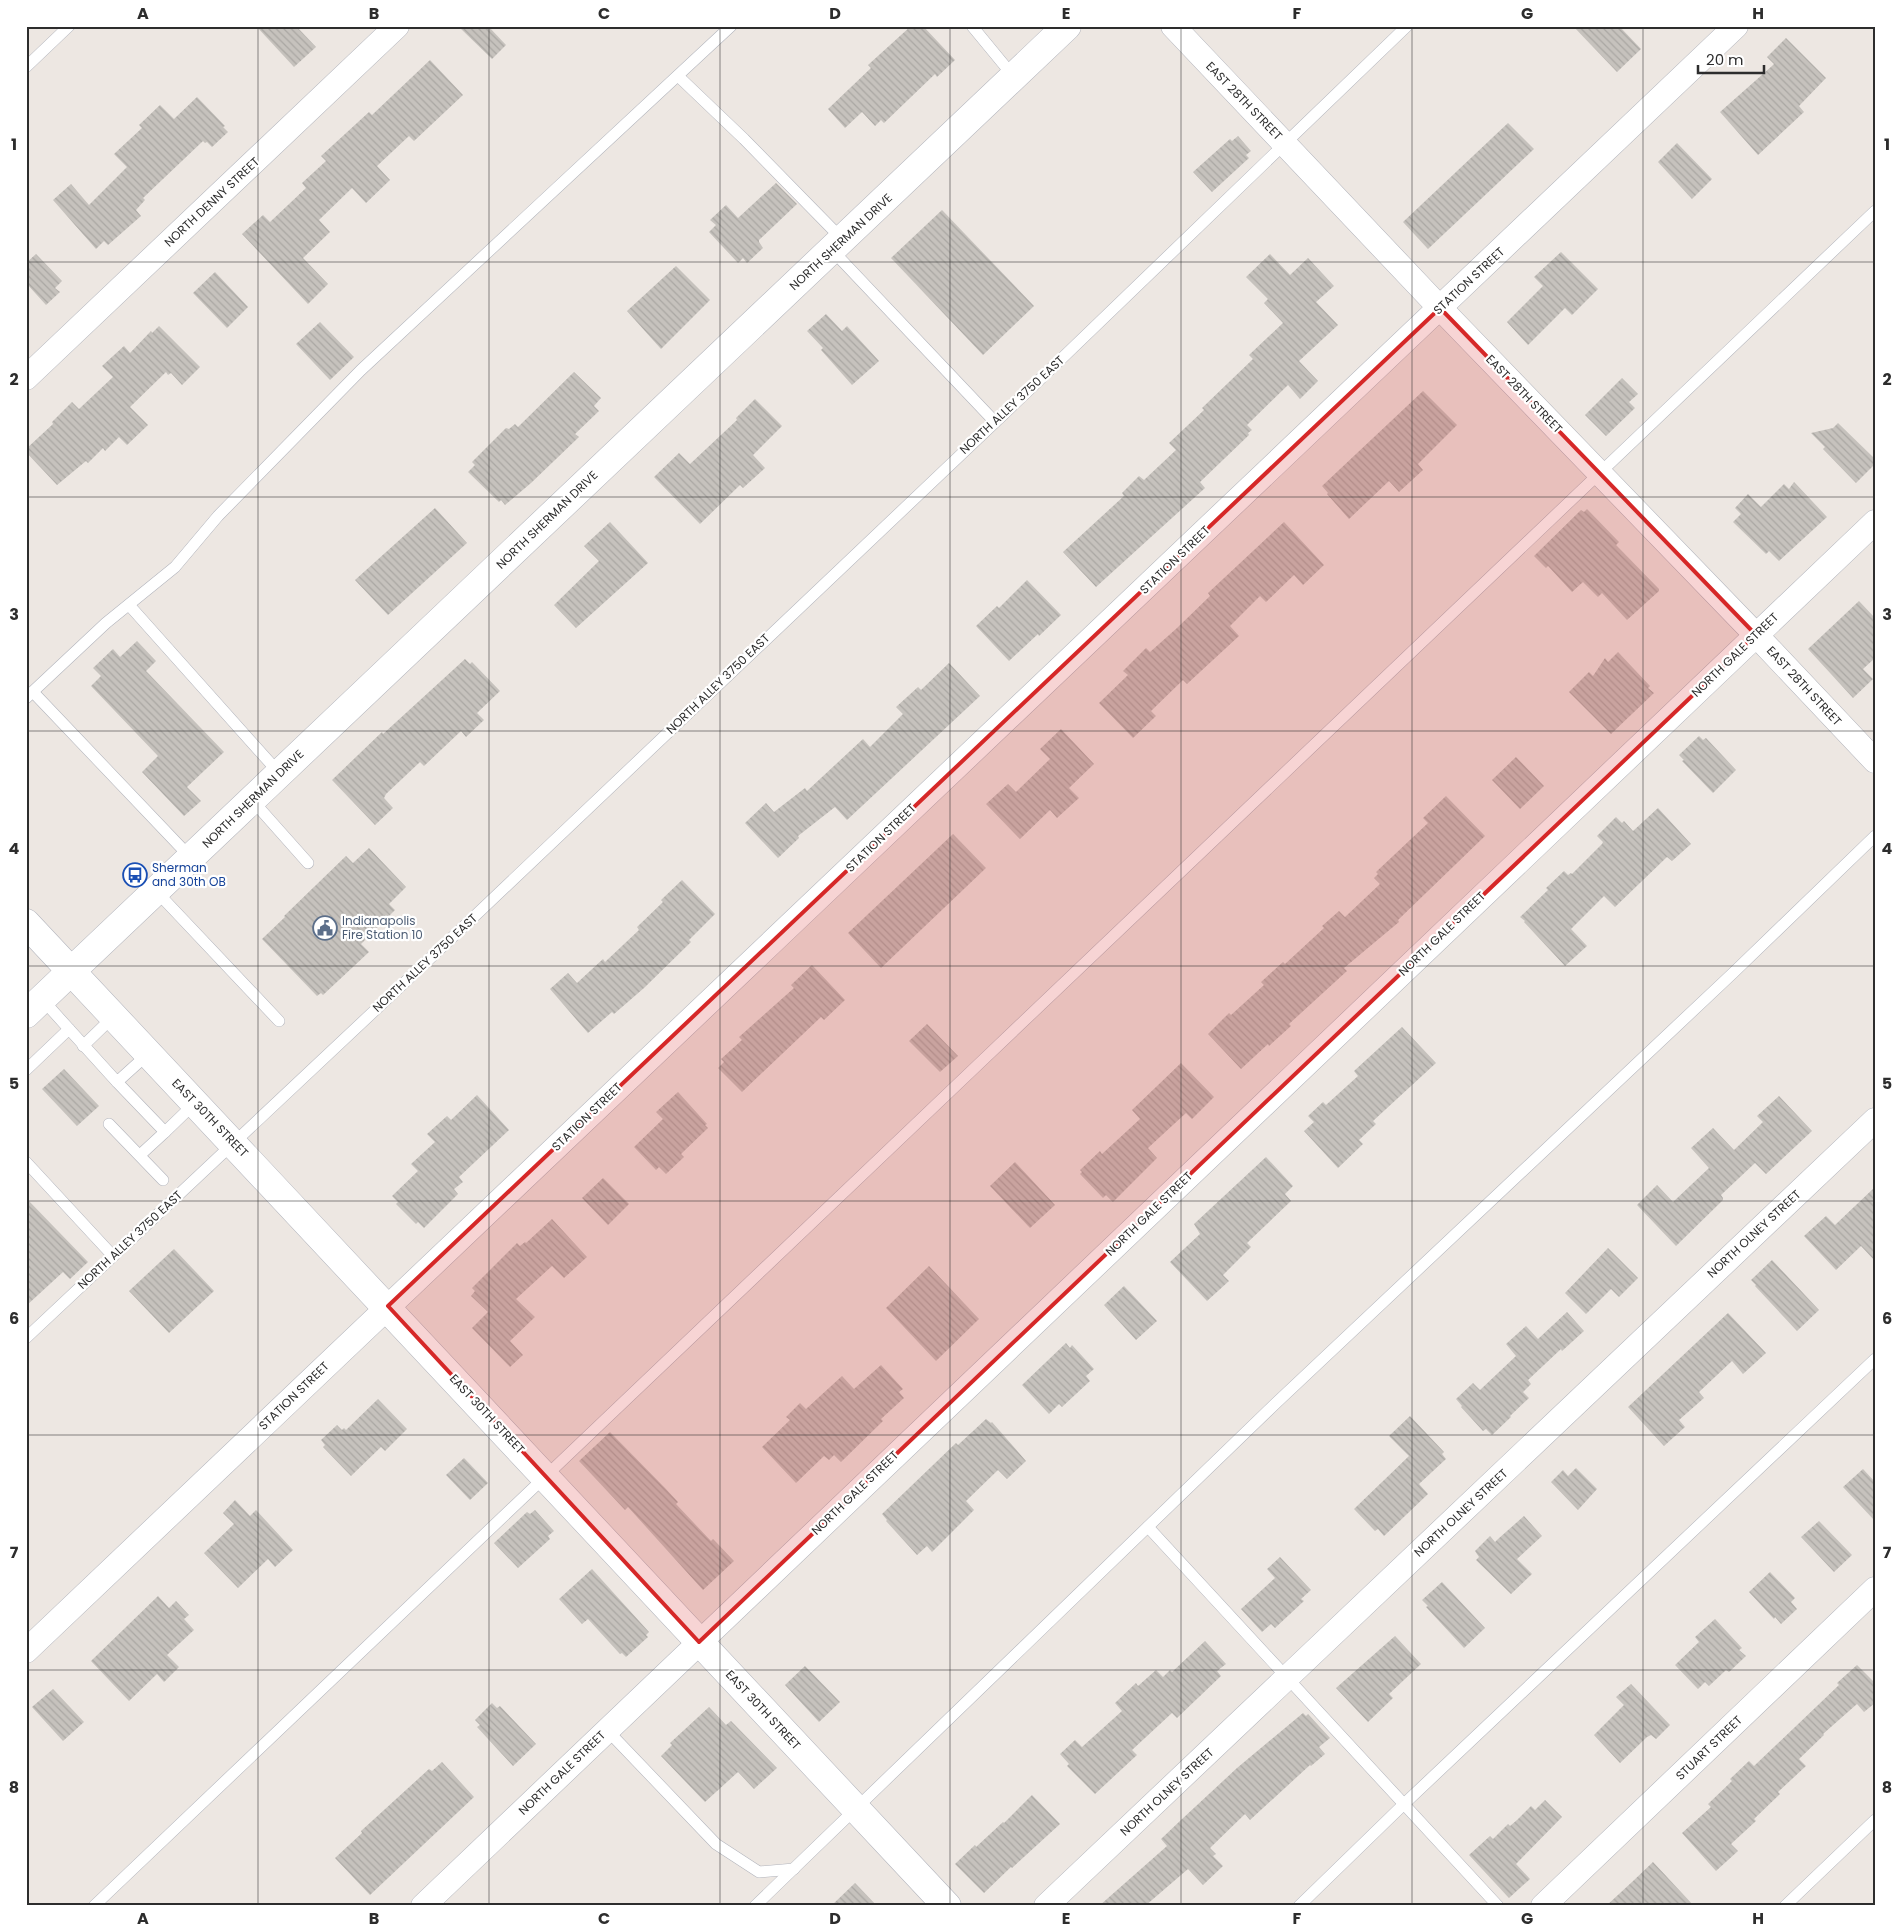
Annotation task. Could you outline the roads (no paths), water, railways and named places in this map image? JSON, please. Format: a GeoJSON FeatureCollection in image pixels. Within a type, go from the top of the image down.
{"type":"FeatureCollection","features":[{"type":"Feature","properties":{"kind":"main road","name":"NORTH SHERMAN DRIVE"},"geometry":{"type":"LineString","coordinates":[[34,1007],[1067,26]]}},
{"type":"Feature","properties":{"kind":"main road","name":"EAST 30TH STREET"},"geometry":{"type":"LineString","coordinates":[[26,923],[388,1306],[947,1906]]}},
{"type":"Feature","properties":{"kind":"street","name":"NORTH DENNY STREET"},"geometry":{"type":"LineString","coordinates":[[26,378],[397,26]]}},
{"type":"Feature","properties":{"kind":"street","name":"EAST 28TH STREET"},"geometry":{"type":"LineString","coordinates":[[1173,26],[1440,308],[1875,761]]}},
{"type":"Feature","properties":{"kind":"street","name":"STATION STREET"},"geometry":{"type":"LineString","coordinates":[[26,1651],[1736,26]]}},
{"type":"Feature","properties":{"kind":"street","name":"NORTH GALE STREET"},"geometry":{"type":"LineString","coordinates":[[423,1906],[1875,522]]}},
{"type":"Feature","properties":{"kind":"street","name":"NORTH OLNEY STREET"},"geometry":{"type":"LineString","coordinates":[[1046,1906],[1875,1120]]}},
{"type":"Feature","properties":{"kind":"street","name":"STUART STREET"},"geometry":{"type":"LineString","coordinates":[[1543,1906],[1875,1589]]}},
{"type":"Feature","properties":{"kind":"lane"},"geometry":{"type":"LineString","coordinates":[[26,67],[69,26]]}},
{"type":"Feature","properties":{"kind":"lane"},"geometry":{"type":"LineString","coordinates":[[191,858],[30,695],[106,623],[175,568],[218,516],[361,370],[731,26]]}},
{"type":"Feature","properties":{"kind":"lane"},"geometry":{"type":"LineString","coordinates":[[972,26],[1014,77]]}},
{"type":"Feature","properties":{"kind":"lane","name":"NORTH ALLEY 3750 EAST"},"geometry":{"type":"LineString","coordinates":[[26,1338],[414,974],[995,422],[1407,26]]}},
{"type":"Feature","properties":{"kind":"lane"},"geometry":{"type":"LineString","coordinates":[[678,76],[750,145],[995,422]]}},
{"type":"Feature","properties":{"kind":"lane"},"geometry":{"type":"LineString","coordinates":[[94,1906],[544,1475],[1875,212]]}},
{"type":"Feature","properties":{"kind":"lane"},"geometry":{"type":"LineString","coordinates":[[129,605],[280,774]]}},
{"type":"Feature","properties":{"kind":"lane"},"geometry":{"type":"LineString","coordinates":[[252,800],[308,863]]}},
{"type":"Feature","properties":{"kind":"lane"},"geometry":{"type":"LineString","coordinates":[[755,1906],[1282,1397],[1733,973],[1875,836]]}},
{"type":"Feature","properties":{"kind":"lane"},"geometry":{"type":"LineString","coordinates":[[156,891],[279,1021]]}},
{"type":"Feature","properties":{"kind":"lane"},"geometry":{"type":"LineString","coordinates":[[34,1007],[69,1029],[165,1132]]}},
{"type":"Feature","properties":{"kind":"lane"},"geometry":{"type":"LineString","coordinates":[[83,1046],[114,1016]]}},
{"type":"Feature","properties":{"kind":"lane"},"geometry":{"type":"LineString","coordinates":[[26,1070],[69,1029]]}},
{"type":"Feature","properties":{"kind":"lane"},"geometry":{"type":"LineString","coordinates":[[117,1082],[148,1054]]}},
{"type":"Feature","properties":{"kind":"lane"},"geometry":{"type":"LineString","coordinates":[[140,1155],[195,1103]]}},
{"type":"Feature","properties":{"kind":"lane"},"geometry":{"type":"LineString","coordinates":[[109,1124],[162,1180]]}},
{"type":"Feature","properties":{"kind":"lane"},"geometry":{"type":"LineString","coordinates":[[26,1162],[113,1256]]}},
{"type":"Feature","properties":{"kind":"lane"},"geometry":{"type":"LineString","coordinates":[[1299,1906],[1404,1804],[1875,1360]]}},
{"type":"Feature","properties":{"kind":"lane"},"geometry":{"type":"LineString","coordinates":[[1148,1527],[1498,1906]]}},
{"type":"Feature","properties":{"kind":"lane"},"geometry":{"type":"LineString","coordinates":[[607,1730],[716,1844],[759,1872],[794,1868]]}},
{"type":"Feature","properties":{"kind":"lane"},"geometry":{"type":"LineString","coordinates":[[1785,1906],[1875,1820]]}},
{"type":"Feature","properties":{"kind":"place","name":"Sherman and 30th OB"},"geometry":{"type":"Point","coordinates":[135,875]}},
{"type":"Feature","properties":{"kind":"place","name":"Indianapolis Fire Station 10"},"geometry":{"type":"Point","coordinates":[325,928]}}]}
